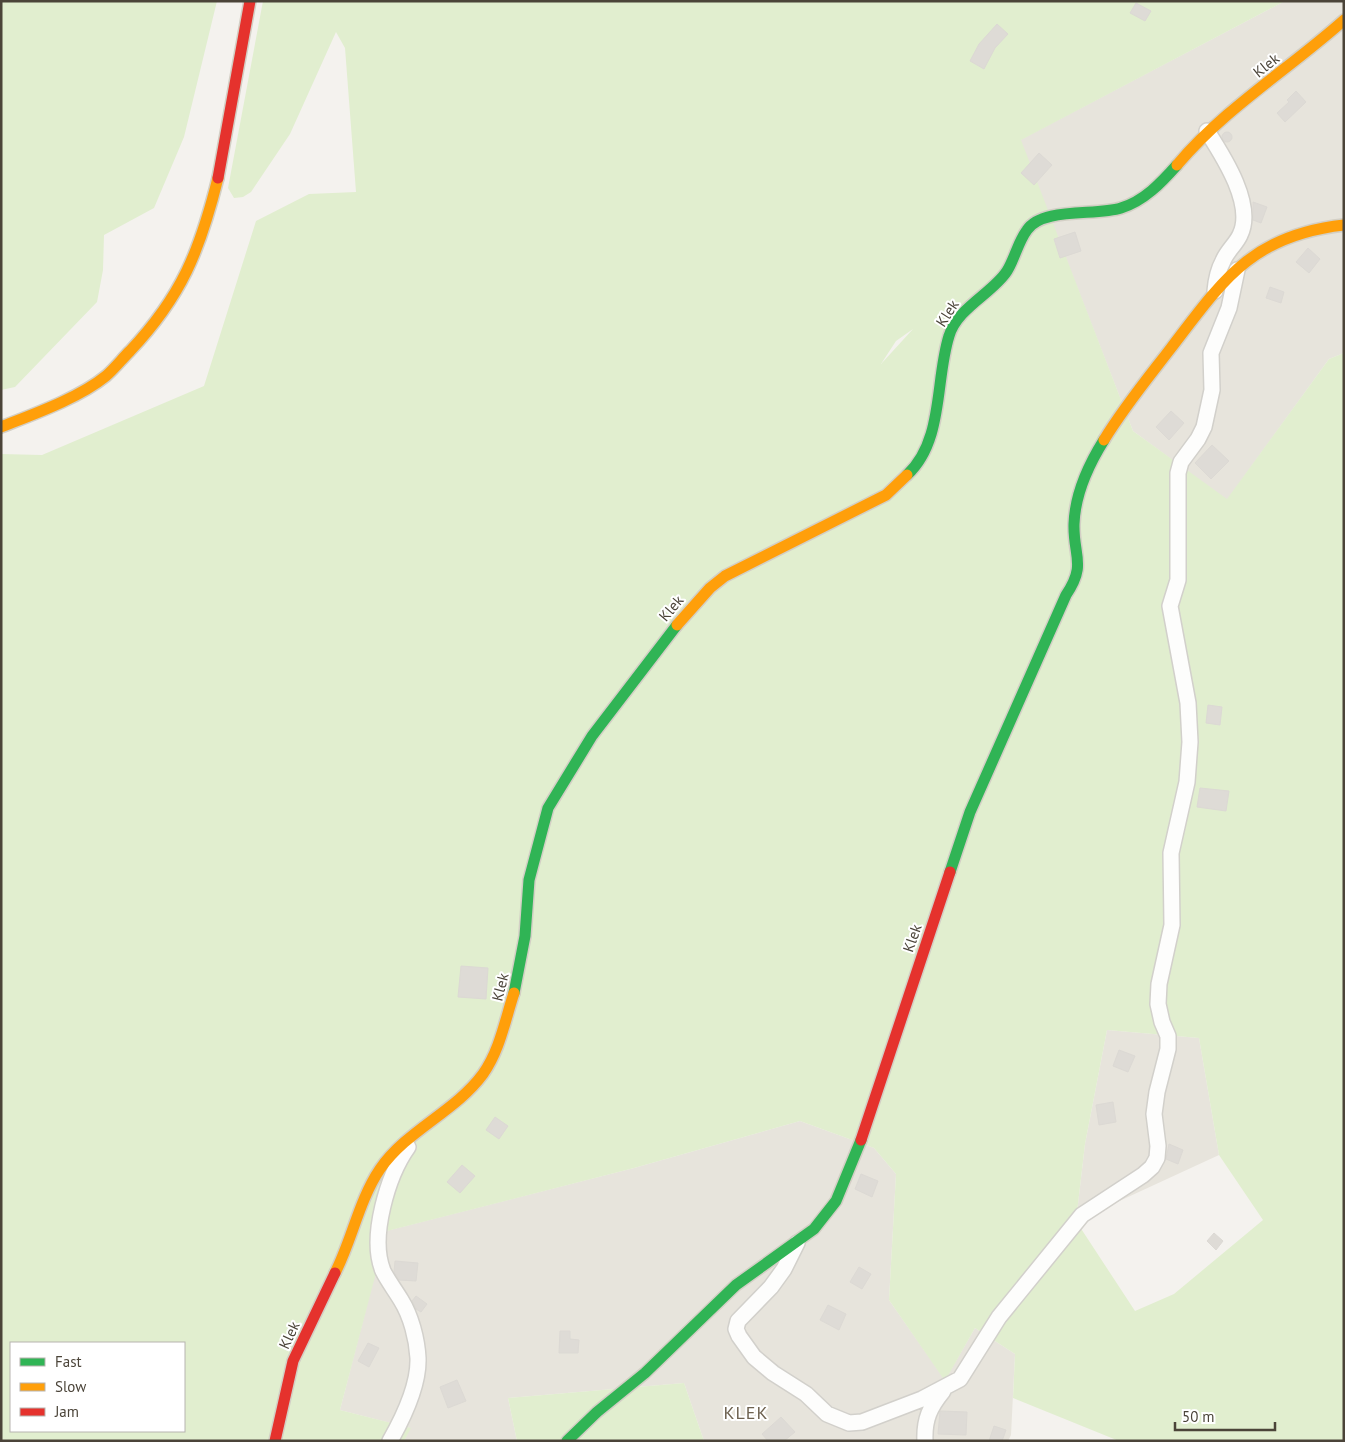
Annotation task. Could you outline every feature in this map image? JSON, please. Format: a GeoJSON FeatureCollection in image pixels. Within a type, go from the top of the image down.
{"type":"FeatureCollection","features":[{"type":"Feature","properties":{"kind":"street"},"geometry":{"type":"LineString","coordinates":[[1,427],[60,403],[106,376],[153,326],[173,298],[200,244],[209,215],[219,176],[250,1]]}},
{"type":"Feature","properties":{"kind":"street","name":"Klek"},"geometry":{"type":"LineString","coordinates":[[275,1441],[293,1361],[303,1336],[341,1262],[367,1194],[379,1170],[393,1152],[461,1098],[482,1076],[494,1056],[518,979],[525,936],[529,880],[548,808],[592,736],[694,603],[725,576],[874,502],[901,484],[914,469],[922,456],[933,424],[949,334],[969,306],[1006,273],[1016,257],[1027,229],[1044,217],[1130,206],[1149,192],[1207,131],[1344,20]]}},
{"type":"Feature","properties":{"kind":"street"},"geometry":{"type":"LineString","coordinates":[[1207,131],[1228,164],[1239,191],[1243,210],[1243,228],[1223,260],[1214,292]]}},
{"type":"Feature","properties":{"kind":"street","name":"Klek"},"geometry":{"type":"LineString","coordinates":[[567,1441],[597,1412],[645,1373],[736,1285],[798,1242],[827,1214],[843,1186],[970,812],[1066,595],[1075,582],[1080,561],[1074,523],[1077,502],[1091,465],[1114,422],[1214,292],[1237,270],[1262,249],[1274,243],[1310,232],[1344,225]]}},
{"type":"Feature","properties":{"kind":"street"},"geometry":{"type":"LineString","coordinates":[[798,1242],[780,1275],[738,1321],[736,1329],[738,1336],[754,1357],[773,1373],[806,1394],[828,1414],[849,1423],[862,1422],[914,1402],[960,1379],[999,1317],[1082,1215],[1143,1175],[1152,1167],[1157,1158],[1158,1146],[1154,1114],[1157,1092],[1168,1049],[1168,1036],[1162,1022],[1158,1004],[1159,984],[1172,925],[1171,853],[1187,782],[1190,742],[1188,702],[1170,606],[1178,580],[1178,473],[1181,462],[1198,439],[1206,420],[1212,390],[1211,354],[1228,308],[1237,270]]}},
{"type":"Feature","properties":{"kind":"street"},"geometry":{"type":"LineString","coordinates":[[390,1441],[416,1380],[418,1359],[414,1334],[405,1307],[382,1269],[379,1232],[390,1180],[403,1153],[420,1129]]}},
{"type":"Feature","properties":{"kind":"street"},"geometry":{"type":"LineString","coordinates":[[925,1441],[924,1426],[930,1406],[947,1386]]}},
{"type":"Feature","properties":{"kind":"shaded area"},"geometry":{"type":"Polygon","coordinates":[[[1285,1],[1344,1],[1344,353],[1329,359],[1227,500],[1133,431],[1020,140],[1285,1]]]}},
{"type":"Feature","properties":{"kind":"shaded area"},"geometry":{"type":"Polygon","coordinates":[[[1107,1030],[1199,1038],[1219,1155],[1076,1221],[1085,1144],[1107,1030]]]}},
{"type":"Feature","properties":{"kind":"shaded area"},"geometry":{"type":"Polygon","coordinates":[[[800,1121],[874,1148],[896,1174],[889,1300],[945,1380],[975,1328],[1015,1354],[1011,1435],[1008,1441],[704,1441],[684,1383],[508,1398],[517,1441],[404,1441],[410,1428],[340,1410],[386,1231],[634,1168],[800,1121]]]}},
{"type":"Feature","properties":{"kind":"green space"},"geometry":{"type":"Polygon","coordinates":[[[1,1],[217,1],[184,137],[154,208],[104,235],[103,270],[97,302],[15,387],[1,390],[1,1]]]}},
{"type":"Feature","properties":{"kind":"green space"},"geometry":{"type":"Polygon","coordinates":[[[263,1],[1285,1],[1021,140],[1133,431],[1227,499],[1329,359],[1344,353],[1344,1441],[1119,1441],[1013,1398],[1015,1354],[975,1328],[945,1381],[889,1300],[896,1174],[874,1148],[800,1121],[634,1168],[387,1231],[340,1410],[411,1428],[404,1441],[1,1441],[1,454],[42,455],[204,386],[256,221],[309,194],[356,192],[345,48],[336,32],[290,134],[251,192],[243,197],[234,198],[228,188],[263,1]],[[913,329],[896,341],[881,364],[913,329]],[[1107,1030],[1085,1144],[1076,1221],[1135,1311],[1174,1294],[1263,1220],[1219,1155],[1199,1038],[1107,1030]]]}},
{"type":"Feature","properties":{"kind":"green space"},"geometry":{"type":"Polygon","coordinates":[[[684,1383],[704,1441],[517,1441],[508,1398],[684,1383]]]}},
{"type":"Feature","properties":{"kind":"building"},"geometry":{"type":"Polygon","coordinates":[[[1136,3],[1151,11],[1145,21],[1130,13],[1136,3]]]}},
{"type":"Feature","properties":{"kind":"building"},"geometry":{"type":"Polygon","coordinates":[[[997,24],[1008,34],[995,48],[984,69],[970,61],[979,44],[997,24]]]}},
{"type":"Feature","properties":{"kind":"building"},"geometry":{"type":"Polygon","coordinates":[[[1296,91],[1306,102],[1285,122],[1277,113],[1289,102],[1287,100],[1296,91]]]}},
{"type":"Feature","properties":{"kind":"building"},"geometry":{"type":"Polygon","coordinates":[[[1225,132],[1229,132],[1232,137],[1231,141],[1225,142],[1222,139],[1222,135],[1225,132]]]}},
{"type":"Feature","properties":{"kind":"building"},"geometry":{"type":"Polygon","coordinates":[[[1039,153],[1052,165],[1034,185],[1021,173],[1039,153]]]}},
{"type":"Feature","properties":{"kind":"building"},"geometry":{"type":"Polygon","coordinates":[[[1253,202],[1267,207],[1261,223],[1253,220],[1253,202]]]}},
{"type":"Feature","properties":{"kind":"building"},"geometry":{"type":"Polygon","coordinates":[[[1075,232],[1081,251],[1060,258],[1054,239],[1075,232]]]}},
{"type":"Feature","properties":{"kind":"building"},"geometry":{"type":"Polygon","coordinates":[[[1308,248],[1320,259],[1309,273],[1296,262],[1308,248]]]}},
{"type":"Feature","properties":{"kind":"building"},"geometry":{"type":"Polygon","coordinates":[[[1270,287],[1284,292],[1281,303],[1266,298],[1270,287]]]}},
{"type":"Feature","properties":{"kind":"building"},"geometry":{"type":"Polygon","coordinates":[[[1171,411],[1184,423],[1169,440],[1156,427],[1171,411]]]}},
{"type":"Feature","properties":{"kind":"building"},"geometry":{"type":"Polygon","coordinates":[[[1212,445],[1229,461],[1211,479],[1195,463],[1212,445]]]}},
{"type":"Feature","properties":{"kind":"building"},"geometry":{"type":"Polygon","coordinates":[[[1208,705],[1222,707],[1220,725],[1206,723],[1208,705]]]}},
{"type":"Feature","properties":{"kind":"building"},"geometry":{"type":"Polygon","coordinates":[[[1200,788],[1229,791],[1226,811],[1197,807],[1200,788]]]}},
{"type":"Feature","properties":{"kind":"building"},"geometry":{"type":"Polygon","coordinates":[[[461,966],[488,968],[486,999],[458,997],[461,966]]]}},
{"type":"Feature","properties":{"kind":"building"},"geometry":{"type":"Polygon","coordinates":[[[1119,1050],[1135,1056],[1128,1072],[1113,1066],[1119,1050]]]}},
{"type":"Feature","properties":{"kind":"building"},"geometry":{"type":"Polygon","coordinates":[[[1113,1102],[1116,1122],[1099,1125],[1096,1105],[1113,1102]]]}},
{"type":"Feature","properties":{"kind":"building"},"geometry":{"type":"Polygon","coordinates":[[[495,1117],[508,1126],[499,1139],[486,1130],[495,1117]]]}},
{"type":"Feature","properties":{"kind":"building"},"geometry":{"type":"Polygon","coordinates":[[[1169,1144],[1183,1150],[1178,1164],[1166,1159],[1169,1144]]]}},
{"type":"Feature","properties":{"kind":"building"},"geometry":{"type":"Polygon","coordinates":[[[462,1165],[475,1176],[460,1193],[447,1182],[462,1165]]]}},
{"type":"Feature","properties":{"kind":"building"},"geometry":{"type":"Polygon","coordinates":[[[861,1174],[878,1181],[872,1197],[855,1189],[861,1174]]]}},
{"type":"Feature","properties":{"kind":"building"},"geometry":{"type":"Polygon","coordinates":[[[1214,1233],[1223,1241],[1216,1250],[1207,1241],[1214,1233]]]}},
{"type":"Feature","properties":{"kind":"building"},"geometry":{"type":"Polygon","coordinates":[[[395,1261],[418,1263],[416,1281],[399,1280],[394,1272],[395,1261]]]}},
{"type":"Feature","properties":{"kind":"building"},"geometry":{"type":"Polygon","coordinates":[[[859,1267],[871,1274],[862,1289],[850,1282],[859,1267]]]}},
{"type":"Feature","properties":{"kind":"building"},"geometry":{"type":"Polygon","coordinates":[[[416,1296],[427,1304],[421,1312],[416,1309],[412,1301],[416,1296]]]}},
{"type":"Feature","properties":{"kind":"building"},"geometry":{"type":"Polygon","coordinates":[[[828,1305],[846,1314],[839,1330],[820,1320],[828,1305]]]}},
{"type":"Feature","properties":{"kind":"building"},"geometry":{"type":"Polygon","coordinates":[[[560,1331],[570,1331],[570,1339],[579,1340],[578,1353],[559,1353],[560,1331]]]}},
{"type":"Feature","properties":{"kind":"building"},"geometry":{"type":"Polygon","coordinates":[[[368,1343],[379,1348],[369,1367],[358,1361],[368,1343]]]}},
{"type":"Feature","properties":{"kind":"building"},"geometry":{"type":"Polygon","coordinates":[[[457,1380],[466,1401],[448,1408],[440,1387],[457,1380]]]}},
{"type":"Feature","properties":{"kind":"building"},"geometry":{"type":"Polygon","coordinates":[[[940,1411],[967,1412],[966,1435],[938,1434],[940,1411]]]}},
{"type":"Feature","properties":{"kind":"building"},"geometry":{"type":"Polygon","coordinates":[[[781,1417],[795,1432],[784,1441],[768,1441],[762,1434],[781,1417]]]}},
{"type":"Feature","properties":{"kind":"building"},"geometry":{"type":"Polygon","coordinates":[[[994,1426],[1006,1430],[1002,1441],[989,1441],[994,1426]]]}},
{"type":"Feature","properties":{"kind":"traffic: fast"},"geometry":{"type":"LineString","coordinates":[[907,475],[919,461],[933,428],[945,353],[953,326],[967,309],[1001,279],[1007,271],[1027,230],[1034,223],[1044,218],[1070,213],[1110,210],[1129,205],[1152,191],[1177,165]]}},
{"type":"Feature","properties":{"kind":"traffic: fast"},"geometry":{"type":"LineString","coordinates":[[950,872],[970,812],[1076,575],[1078,560],[1074,524],[1077,502],[1088,469],[1104,440]]}},
{"type":"Feature","properties":{"kind":"traffic: fast"},"geometry":{"type":"LineString","coordinates":[[514,993],[525,936],[529,880],[548,808],[592,736],[677,625]]}},
{"type":"Feature","properties":{"kind":"traffic: fast"},"geometry":{"type":"LineString","coordinates":[[567,1441],[597,1412],[645,1373],[736,1285],[814,1229],[836,1201],[861,1140]]}},
{"type":"Feature","properties":{"kind":"traffic: slow"},"geometry":{"type":"LineString","coordinates":[[1177,165],[1196,144],[1236,107],[1344,20]]}},
{"type":"Feature","properties":{"kind":"traffic: slow"},"geometry":{"type":"LineString","coordinates":[[1,427],[56,405],[95,384],[106,376],[148,331],[163,311],[187,271],[204,228],[218,178]]}},
{"type":"Feature","properties":{"kind":"traffic: slow"},"geometry":{"type":"LineString","coordinates":[[1104,440],[1136,393],[1207,302],[1242,265],[1263,250],[1285,239],[1312,230],[1344,225]]}},
{"type":"Feature","properties":{"kind":"traffic: slow"},"geometry":{"type":"LineString","coordinates":[[677,625],[710,588],[725,576],[886,495],[907,475]]}},
{"type":"Feature","properties":{"kind":"traffic: slow"},"geometry":{"type":"LineString","coordinates":[[335,1273],[366,1194],[380,1169],[404,1143],[459,1099],[483,1074],[494,1055],[502,1035],[514,993]]}},
{"type":"Feature","properties":{"kind":"traffic: jam"},"geometry":{"type":"LineString","coordinates":[[218,178],[250,1]]}},
{"type":"Feature","properties":{"kind":"traffic: jam"},"geometry":{"type":"LineString","coordinates":[[861,1140],[950,872]]}},
{"type":"Feature","properties":{"kind":"traffic: jam"},"geometry":{"type":"LineString","coordinates":[[275,1441],[293,1361],[335,1273]]}},
{"type":"Feature","properties":{"kind":"district","name":"KLEK"},"geometry":{"type":"Point","coordinates":[746,1412]}}]}
